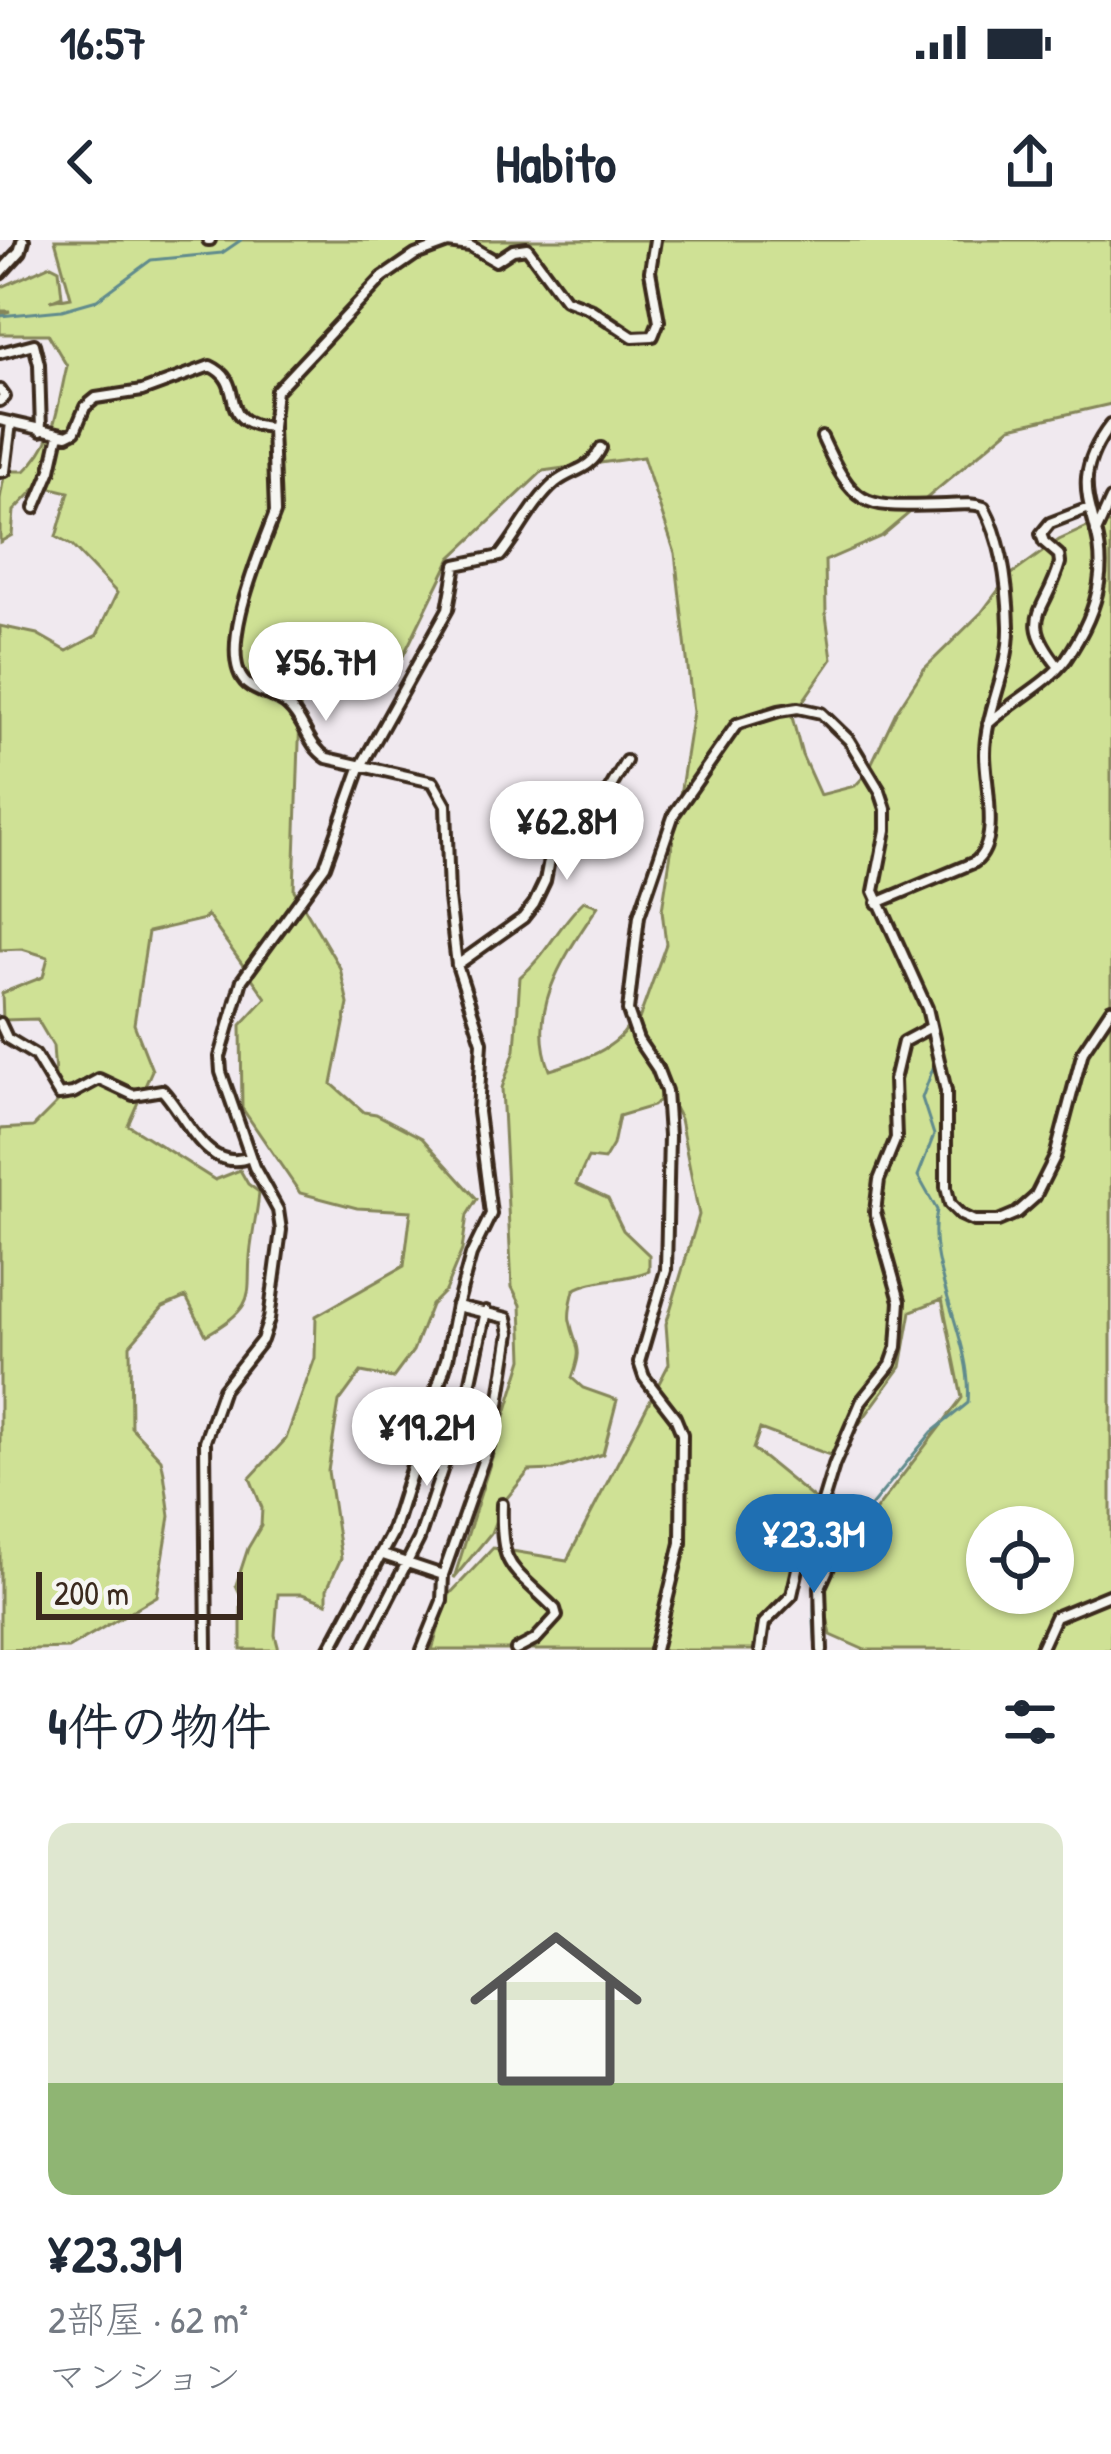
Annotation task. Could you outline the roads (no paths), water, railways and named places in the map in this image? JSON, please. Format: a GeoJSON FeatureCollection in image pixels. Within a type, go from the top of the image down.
{"type":"FeatureCollection","features":[{"type":"Feature","properties":{"kind":"street"},"geometry":{"type":"LineString","coordinates":[[0,273],[20,251],[23,240]]}},
{"type":"Feature","properties":{"kind":"street"},"geometry":{"type":"LineString","coordinates":[[330,1650],[383,1555],[447,1358],[472,1255],[491,1214],[478,1112],[482,1042],[457,965],[446,805],[441,791],[433,782],[360,768],[315,750],[291,707],[248,685],[239,674],[237,631],[275,513],[272,427],[276,391],[383,277],[415,255],[456,243],[496,261],[527,248],[565,298],[633,337],[653,336],[659,321],[650,277],[655,240]]}},
{"type":"Feature","properties":{"kind":"street"},"geometry":{"type":"LineString","coordinates":[[0,353],[34,344],[41,430]]}},
{"type":"Feature","properties":{"kind":"street"},"geometry":{"type":"LineString","coordinates":[[0,420],[59,434],[75,431],[85,407],[95,398],[142,392],[210,366],[228,378],[240,419],[250,426],[272,427]]}},
{"type":"Feature","properties":{"kind":"street"},"geometry":{"type":"LineString","coordinates":[[0,390],[5,397],[0,401]]}},
{"type":"Feature","properties":{"kind":"street"},"geometry":{"type":"LineString","coordinates":[[0,472],[5,471],[11,424]]}},
{"type":"Feature","properties":{"kind":"street"},"geometry":{"type":"LineString","coordinates":[[987,725],[1021,694],[1047,680],[1078,639],[1099,583],[1086,472],[1111,424]]}},
{"type":"Feature","properties":{"kind":"street"},"geometry":{"type":"LineString","coordinates":[[35,508],[59,434]]}},
{"type":"Feature","properties":{"kind":"street"},"geometry":{"type":"LineString","coordinates":[[822,437],[857,497],[885,505],[975,504],[986,509],[1004,579],[1009,625],[1004,667],[987,725],[984,854],[878,903]]}},
{"type":"Feature","properties":{"kind":"street"},"geometry":{"type":"LineString","coordinates":[[207,1650],[205,1441],[223,1389],[262,1340],[281,1230],[278,1210],[250,1157],[220,1072],[238,989],[325,866],[360,768],[448,609],[456,566],[500,556],[547,492],[559,480],[590,466],[602,448]]}},
{"type":"Feature","properties":{"kind":"street"},"geometry":{"type":"LineString","coordinates":[[1095,533],[1111,499]]}},
{"type":"Feature","properties":{"kind":"street"},"geometry":{"type":"LineString","coordinates":[[1059,667],[1038,637],[1039,612],[1060,563],[1060,555],[1041,534],[1050,524],[1089,508]]}},
{"type":"Feature","properties":{"kind":"street"},"geometry":{"type":"LineString","coordinates":[[655,1650],[679,1554],[683,1445],[675,1417],[639,1362],[666,1270],[669,1136],[666,1091],[638,1040],[628,1011],[629,992],[644,896],[674,814],[737,724],[760,714],[813,710],[830,718],[871,773],[886,809],[874,891],[908,960],[931,1028],[946,1090],[947,1197],[961,1215],[991,1222],[1017,1213],[1035,1196],[1047,1178],[1083,1051],[1111,1009]]}},
{"type":"Feature","properties":{"kind":"street"},"geometry":{"type":"LineString","coordinates":[[457,965],[523,918],[545,881],[554,839],[599,806],[626,761]]}},
{"type":"Feature","properties":{"kind":"street"},"geometry":{"type":"LineString","coordinates":[[0,1024],[7,1038],[35,1055],[59,1095],[73,1094],[99,1079],[133,1095],[162,1090],[214,1155],[236,1162],[250,1157]]}},
{"type":"Feature","properties":{"kind":"street"},"geometry":{"type":"LineString","coordinates":[[760,1650],[764,1623],[792,1595],[800,1560],[819,1528],[834,1465],[862,1400],[891,1364],[897,1347],[899,1301],[875,1204],[896,1138],[896,1060],[903,1042],[931,1028]]}},
{"type":"Feature","properties":{"kind":"street"},"geometry":{"type":"LineString","coordinates":[[422,1650],[442,1601],[443,1575],[503,1396],[503,1360],[510,1330],[505,1316],[457,1306]]}},
{"type":"Feature","properties":{"kind":"street"},"geometry":{"type":"LineString","coordinates":[[362,1650],[409,1564],[470,1386],[486,1311]]}},
{"type":"Feature","properties":{"kind":"street"},"geometry":{"type":"LineString","coordinates":[[452,1438],[486,1448]]}},
{"type":"Feature","properties":{"kind":"street"},"geometry":{"type":"LineString","coordinates":[[502,1504],[502,1550],[507,1561],[557,1616],[535,1640],[515,1650]]}},
{"type":"Feature","properties":{"kind":"street"},"geometry":{"type":"LineString","coordinates":[[819,1528],[832,1551],[820,1588],[822,1650]]}},
{"type":"Feature","properties":{"kind":"street"},"geometry":{"type":"LineString","coordinates":[[383,1555],[443,1575]]}},
{"type":"Feature","properties":{"kind":"street"},"geometry":{"type":"LineString","coordinates":[[1040,1650],[1055,1617],[1111,1594]]}},
{"type":"Feature","properties":{"kind":"waterway"},"geometry":{"type":"LineString","coordinates":[[0,316],[62,310],[97,300],[151,260],[222,253],[241,240]]}},
{"type":"Feature","properties":{"kind":"waterway"},"geometry":{"type":"LineString","coordinates":[[834,1551],[932,1432],[968,1403],[964,1355],[937,1256],[937,1210],[918,1176],[934,1135],[922,1098],[936,1060]]}},
{"type":"Feature","properties":{"kind":"waterway"},"geometry":{"type":"LineString","coordinates":[[816,1650],[815,1595],[826,1564]]}}]}
